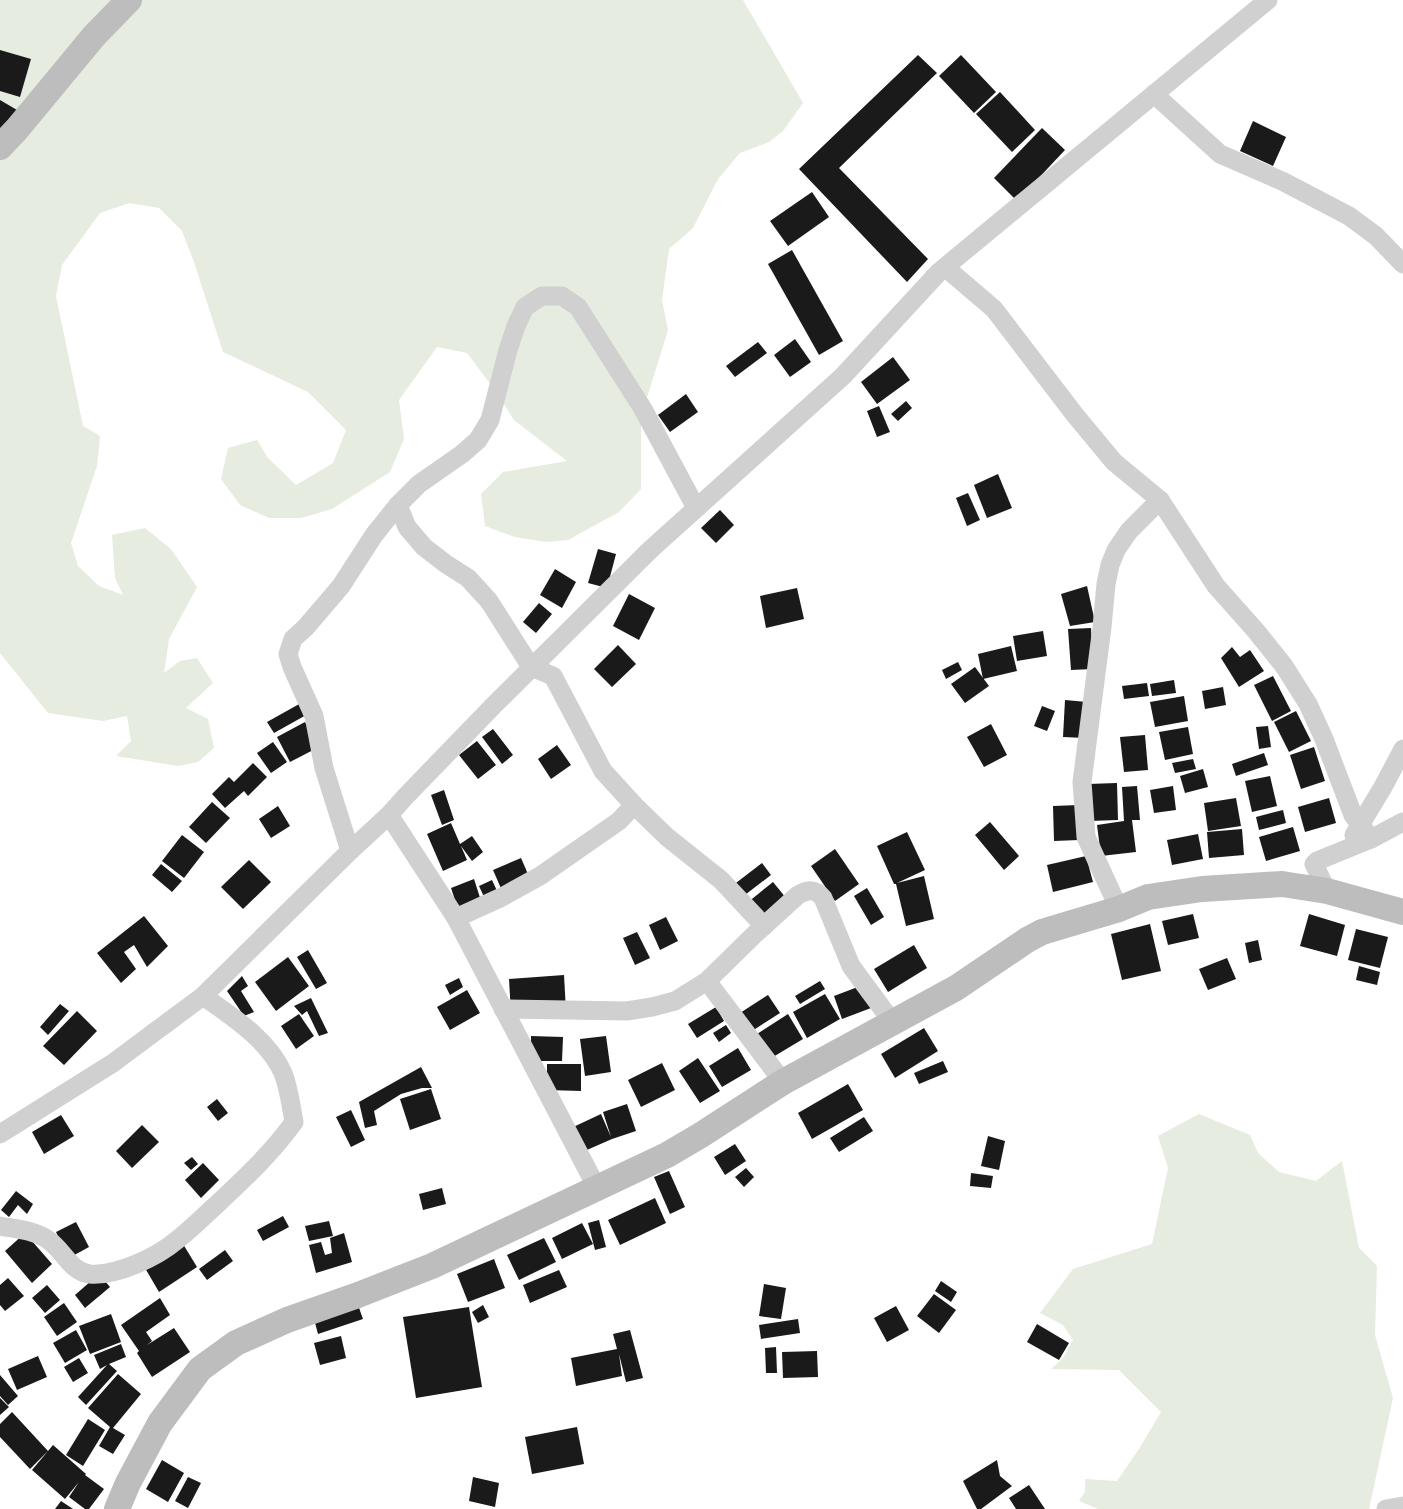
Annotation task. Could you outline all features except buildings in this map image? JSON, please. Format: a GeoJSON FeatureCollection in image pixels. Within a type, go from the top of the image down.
{"type":"FeatureCollection","features":[{"type":"Feature","properties":{"kind":"street"},"geometry":{"type":"LineString","coordinates":[[0,147],[94,36],[129,0]]}},
{"type":"Feature","properties":{"kind":"street"},"geometry":{"type":"LineString","coordinates":[[0,1134],[113,1063],[203,996],[350,851],[389,816],[405,797],[531,667],[650,550],[843,376],[939,272],[1268,0]]}},
{"type":"Feature","properties":{"kind":"street"},"geometry":{"type":"LineString","coordinates":[[1154,94],[1220,154],[1282,181],[1349,216],[1376,236],[1403,264]]}},
{"type":"Feature","properties":{"kind":"street"},"geometry":{"type":"LineString","coordinates":[[946,268],[994,309],[1075,415],[1114,462],[1160,500],[1216,586],[1284,666],[1308,704],[1324,739],[1349,804],[1359,825],[1371,840]]}},
{"type":"Feature","properties":{"kind":"street"},"geometry":{"type":"LineString","coordinates":[[350,851],[324,768],[314,716],[288,654],[292,639],[306,627],[341,586],[374,535],[398,505],[420,484],[478,440],[490,420],[508,350],[525,307],[542,296],[562,296],[578,308],[643,409],[696,508]]}},
{"type":"Feature","properties":{"kind":"street"},"geometry":{"type":"LineString","coordinates":[[1119,909],[1086,837],[1082,782],[1106,584],[1110,565],[1116,550],[1129,532],[1160,500]]}},
{"type":"Feature","properties":{"kind":"street"},"geometry":{"type":"LineString","coordinates":[[398,505],[407,528],[424,547],[468,578],[489,601],[531,667],[553,676],[603,771],[667,837],[721,880],[764,926]]}},
{"type":"Feature","properties":{"kind":"street"},"geometry":{"type":"LineString","coordinates":[[1346,848],[1383,787],[1403,749]]}},
{"type":"Feature","properties":{"kind":"street"},"geometry":{"type":"LineString","coordinates":[[456,918],[502,897],[540,876],[619,821],[634,805]]}},
{"type":"Feature","properties":{"kind":"street"},"geometry":{"type":"LineString","coordinates":[[389,816],[456,918],[597,1188]]}},
{"type":"Feature","properties":{"kind":"street"},"geometry":{"type":"LineString","coordinates":[[1327,891],[1314,864],[1322,858],[1371,840],[1403,822]]}},
{"type":"Feature","properties":{"kind":"street"},"geometry":{"type":"LineString","coordinates":[[117,1509],[128,1483],[160,1423],[200,1369],[236,1343],[287,1320],[432,1266],[667,1155],[784,1082],[956,988],[1042,932],[1119,909],[1148,897],[1202,889],[1282,884],[1327,891],[1403,912]]}},
{"type":"Feature","properties":{"kind":"street"},"geometry":{"type":"LineString","coordinates":[[503,1009],[627,1011],[652,1008],[675,1000],[707,981],[798,895],[806,890],[812,890],[823,898],[851,966],[893,1023]]}},
{"type":"Feature","properties":{"kind":"street"},"geometry":{"type":"LineString","coordinates":[[707,981],[784,1082]]}},
{"type":"Feature","properties":{"kind":"street"},"geometry":{"type":"LineString","coordinates":[[0,1226],[29,1231],[47,1238],[61,1250],[70,1264],[79,1271],[90,1274],[114,1271],[140,1262],[177,1241],[254,1171],[294,1122],[287,1087],[282,1072],[274,1058],[247,1027],[203,996]]}},
{"type":"Feature","properties":{"kind":"street"},"geometry":{"type":"LineString","coordinates":[[1386,1509],[1403,1506]]}},
{"type":"Feature","properties":{"kind":"shaded area"},"geometry":{"type":"Polygon","coordinates":[[[0,0],[743,0],[803,103],[783,131],[769,142],[740,153],[718,179],[693,228],[669,249],[662,300],[668,330],[641,417],[641,489],[619,512],[568,540],[546,542],[515,537],[485,526],[481,494],[503,472],[567,461],[514,420],[497,393],[467,353],[437,347],[399,400],[404,439],[390,472],[332,509],[301,518],[269,518],[240,505],[221,479],[228,448],[257,440],[268,458],[296,485],[333,463],[346,430],[308,392],[223,352],[182,231],[159,208],[129,203],[100,213],[62,265],[56,296],[83,426],[100,436],[97,466],[71,543],[78,566],[99,586],[123,595],[115,578],[112,535],[145,528],[171,549],[197,587],[169,639],[164,673],[180,661],[197,658],[213,683],[186,708],[208,719],[214,748],[198,762],[178,766],[116,756],[131,741],[127,716],[103,721],[48,713],[0,653],[0,0]]]}},
{"type":"Feature","properties":{"kind":"shaded area"},"geometry":{"type":"Polygon","coordinates":[[[1199,1114],[1250,1135],[1258,1153],[1279,1172],[1316,1181],[1342,1161],[1359,1248],[1377,1266],[1375,1335],[1393,1398],[1369,1509],[1098,1509],[1079,1501],[1085,1492],[1085,1479],[1117,1481],[1161,1412],[1119,1370],[1051,1369],[1063,1358],[1073,1340],[1063,1325],[1040,1313],[1073,1269],[1152,1244],[1168,1168],[1158,1136],[1199,1114]]]}}]}
